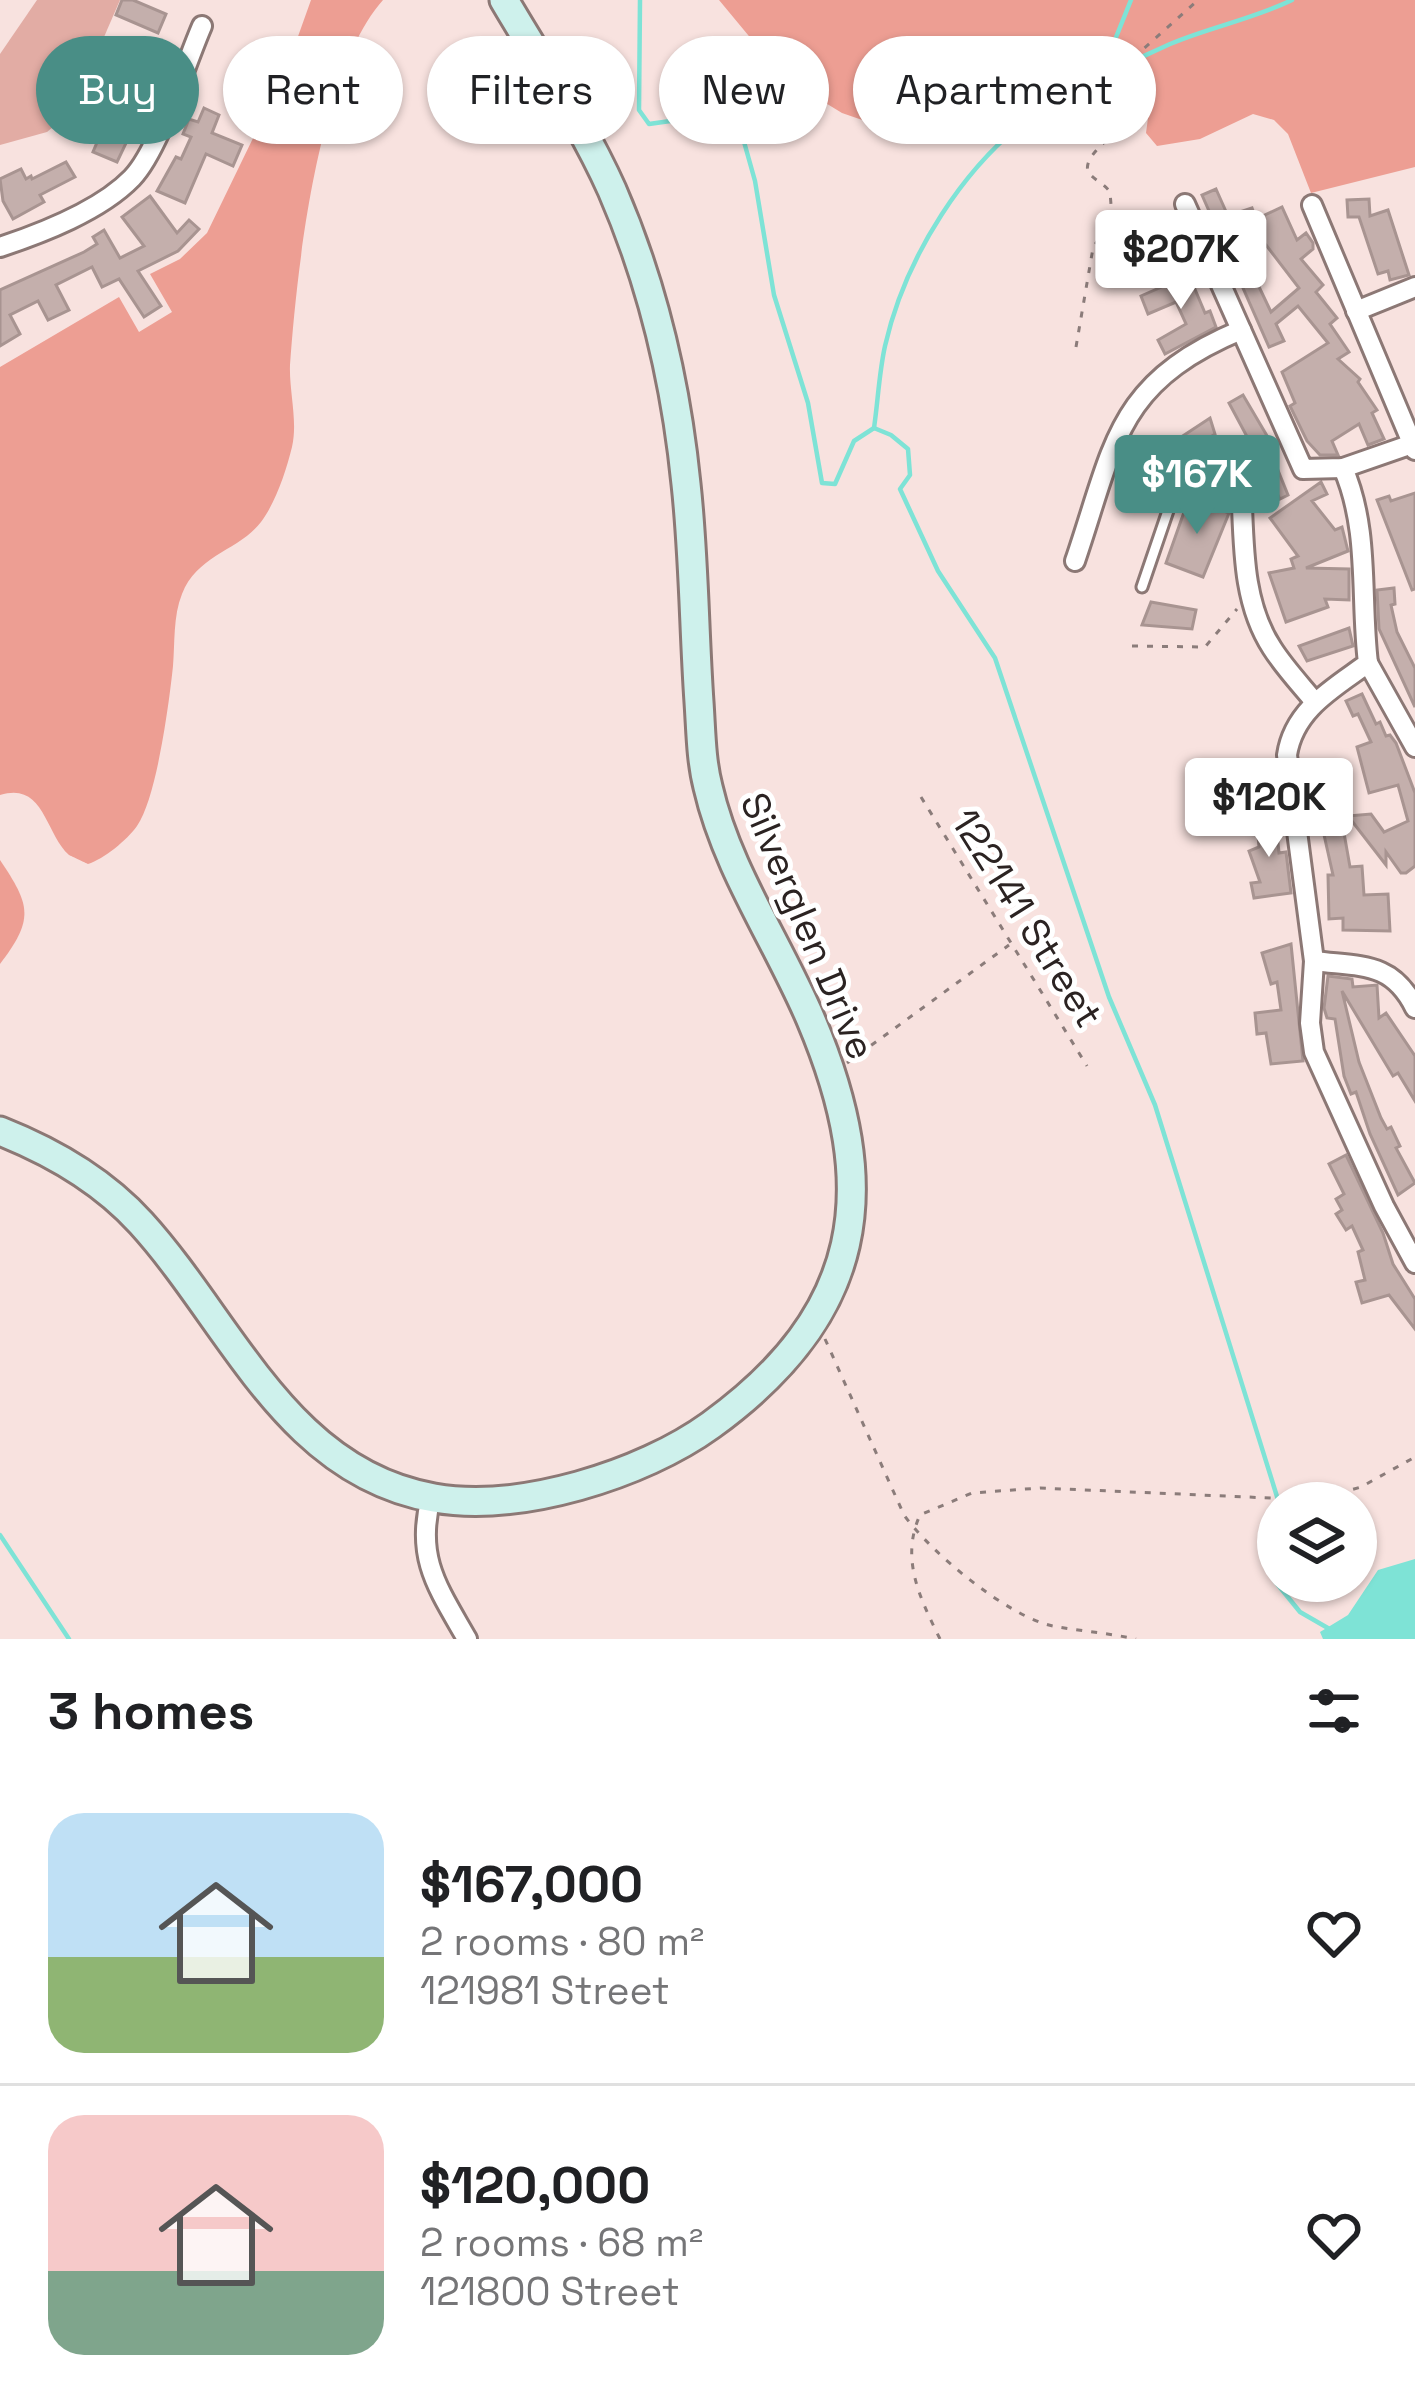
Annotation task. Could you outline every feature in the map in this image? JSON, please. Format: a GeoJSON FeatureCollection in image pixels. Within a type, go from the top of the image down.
{"type":"FeatureCollection","features":[{"type":"Feature","properties":{"kind":"street","name":"Silverglen Drive"},"geometry":{"type":"LineString","coordinates":[[0,1131],[93,1179],[140,1221],[263,1384],[316,1444],[371,1478],[431,1498],[493,1500],[569,1487],[672,1451],[754,1390],[816,1318],[839,1276],[854,1204],[832,1074],[810,1016],[727,844],[709,791],[692,612],[687,487],[675,405],[650,302],[614,194],[504,0]]}},
{"type":"Feature","properties":{"kind":"street"},"geometry":{"type":"LineString","coordinates":[[0,247],[86,209],[135,174],[202,26]]}},
{"type":"Feature","properties":{"kind":"street"},"geometry":{"type":"LineString","coordinates":[[1185,203],[1298,462],[1312,471],[1343,468],[1414,445],[1312,205]]}},
{"type":"Feature","properties":{"kind":"street"},"geometry":{"type":"LineString","coordinates":[[1356,311],[1415,287]]}},
{"type":"Feature","properties":{"kind":"street"},"geometry":{"type":"LineString","coordinates":[[1075,561],[1109,452],[1138,398],[1177,361],[1240,330]]}},
{"type":"Feature","properties":{"kind":"street"},"geometry":{"type":"LineString","coordinates":[[1343,468],[1362,537],[1361,595],[1368,662],[1415,747]]}},
{"type":"Feature","properties":{"kind":"street"},"geometry":{"type":"LineString","coordinates":[[1240,469],[1250,594],[1271,647],[1315,701]]}},
{"type":"Feature","properties":{"kind":"street"},"geometry":{"type":"LineString","coordinates":[[1368,662],[1315,701],[1295,728],[1287,755],[1314,961],[1310,1023],[1322,1077],[1415,1263]]}},
{"type":"Feature","properties":{"kind":"street"},"geometry":{"type":"LineString","coordinates":[[1314,961],[1379,970],[1402,984],[1415,1008]]}},
{"type":"Feature","properties":{"kind":"street"},"geometry":{"type":"LineString","coordinates":[[431,1498],[424,1550],[439,1590],[467,1639]]}},
{"type":"Feature","properties":{"kind":"lane"},"geometry":{"type":"LineString","coordinates":[[1142,587],[1172,499],[1188,469],[1231,446],[1240,469]]}},
{"type":"Feature","properties":{"kind":"path"},"geometry":{"type":"LineString","coordinates":[[1076,347],[1093,248],[1112,218],[1110,192],[1089,174],[1086,165],[1090,154],[1148,102],[1139,85],[1140,52],[1198,0]]}},
{"type":"Feature","properties":{"kind":"path"},"geometry":{"type":"LineString","coordinates":[[1112,218],[1141,227],[1185,203]]}},
{"type":"Feature","properties":{"kind":"path"},"geometry":{"type":"LineString","coordinates":[[1132,646],[1205,647],[1250,594]]}},
{"type":"Feature","properties":{"kind":"path","name":"122141 Street"},"geometry":{"type":"LineString","coordinates":[[921,797],[1087,1066]]}},
{"type":"Feature","properties":{"kind":"path"},"geometry":{"type":"LineString","coordinates":[[832,1074],[1011,943]]}},
{"type":"Feature","properties":{"kind":"path"},"geometry":{"type":"LineString","coordinates":[[816,1318],[904,1515],[947,1564],[1035,1620],[1136,1639]]}},
{"type":"Feature","properties":{"kind":"path"},"geometry":{"type":"LineString","coordinates":[[940,1639],[911,1566],[920,1514],[943,1503],[999,1490],[1105,1489],[1316,1500],[1344,1494],[1415,1457]]}},
{"type":"Feature","properties":{"kind":"shaded area"},"geometry":{"type":"Polygon","coordinates":[[[37,0],[120,0],[104,36],[36,36],[36,135],[0,145],[0,54],[37,0]]]}},
{"type":"Feature","properties":{"kind":"shaded area"},"geometry":{"type":"Polygon","coordinates":[[[311,0],[383,0],[360,36],[298,36],[311,0]]]}},
{"type":"Feature","properties":{"kind":"shaded area"},"geometry":{"type":"Polygon","coordinates":[[[719,0],[1415,0],[1415,167],[1311,193],[1288,134],[1274,120],[1253,114],[1200,139],[1157,146],[1156,36],[853,36],[853,117],[829,105],[829,36],[749,36],[719,0]]]}},
{"type":"Feature","properties":{"kind":"shaded area"},"geometry":{"type":"Polygon","coordinates":[[[250,144],[322,144],[305,226],[293,324],[292,447],[280,486],[252,532],[208,561],[182,594],[165,725],[144,812],[121,843],[88,864],[61,846],[35,802],[26,795],[0,795],[0,367],[119,297],[139,332],[172,312],[150,274],[180,259],[207,233],[250,144]]]}},
{"type":"Feature","properties":{"kind":"shaded area"},"geometry":{"type":"Polygon","coordinates":[[[0,860],[18,889],[24,912],[19,935],[0,964],[0,860]]]}},
{"type":"Feature","properties":{"kind":"water"},"geometry":{"type":"Polygon","coordinates":[[[1415,1559],[1415,1639],[1323,1639],[1320,1632],[1348,1615],[1357,1602],[1377,1602],[1378,1570],[1415,1559]]]}},
{"type":"Feature","properties":{"kind":"building"},"geometry":{"type":"Polygon","coordinates":[[[122,0],[166,14],[158,33],[116,15],[122,0]]]}},
{"type":"Feature","properties":{"kind":"building"},"geometry":{"type":"Polygon","coordinates":[[[204,108],[219,115],[212,133],[223,137],[223,144],[242,145],[233,166],[206,154],[185,203],[157,191],[176,157],[181,159],[188,144],[199,144],[204,108]]]}},
{"type":"Feature","properties":{"kind":"building"},"geometry":{"type":"Polygon","coordinates":[[[96,144],[126,144],[117,162],[93,152],[96,144]]]}},
{"type":"Feature","properties":{"kind":"building"},"geometry":{"type":"Polygon","coordinates":[[[66,162],[75,177],[40,195],[44,202],[13,219],[3,201],[0,179],[21,169],[26,179],[32,179],[66,162]]]}},
{"type":"Feature","properties":{"kind":"building"},"geometry":{"type":"Polygon","coordinates":[[[1216,189],[1228,216],[1252,208],[1256,219],[1282,207],[1297,240],[1306,233],[1313,249],[1301,259],[1323,285],[1316,292],[1337,318],[1330,324],[1349,352],[1338,359],[1360,379],[1377,410],[1372,413],[1384,439],[1368,445],[1359,424],[1332,441],[1338,455],[1320,455],[1307,441],[1290,406],[1295,403],[1282,372],[1328,343],[1298,306],[1276,324],[1284,341],[1269,347],[1202,195],[1216,189]],[[1266,245],[1243,253],[1271,312],[1299,288],[1266,245]]]}},
{"type":"Feature","properties":{"kind":"building"},"geometry":{"type":"Polygon","coordinates":[[[150,196],[177,233],[189,220],[199,229],[178,251],[138,271],[161,306],[144,317],[119,279],[102,287],[92,267],[56,285],[69,310],[48,320],[38,301],[10,315],[20,334],[0,346],[0,290],[84,252],[97,244],[93,237],[104,230],[120,258],[144,246],[122,217],[150,196]]]}},
{"type":"Feature","properties":{"kind":"building"},"geometry":{"type":"Polygon","coordinates":[[[1369,199],[1370,216],[1388,210],[1409,275],[1390,280],[1388,271],[1378,274],[1359,217],[1348,217],[1347,200],[1369,199]]]}},
{"type":"Feature","properties":{"kind":"building"},"geometry":{"type":"Polygon","coordinates":[[[1170,237],[1176,251],[1130,276],[1122,263],[1170,237]]]}},
{"type":"Feature","properties":{"kind":"building"},"geometry":{"type":"Polygon","coordinates":[[[1189,275],[1216,327],[1165,354],[1158,340],[1186,324],[1176,302],[1148,314],[1141,296],[1189,275]]]}},
{"type":"Feature","properties":{"kind":"building"},"geometry":{"type":"Polygon","coordinates":[[[1243,395],[1273,446],[1269,448],[1288,495],[1280,499],[1273,486],[1265,489],[1260,476],[1266,472],[1229,403],[1243,395]]]}},
{"type":"Feature","properties":{"kind":"building"},"geometry":{"type":"Polygon","coordinates":[[[1210,418],[1215,434],[1173,461],[1165,456],[1169,445],[1210,418]]]}},
{"type":"Feature","properties":{"kind":"building"},"geometry":{"type":"Polygon","coordinates":[[[1321,482],[1327,494],[1312,501],[1335,530],[1342,527],[1348,551],[1306,568],[1349,569],[1349,600],[1325,599],[1328,607],[1286,622],[1269,573],[1294,568],[1291,559],[1298,556],[1270,518],[1321,482]]]}},
{"type":"Feature","properties":{"kind":"building"},"geometry":{"type":"Polygon","coordinates":[[[1415,493],[1415,589],[1412,590],[1377,500],[1415,493]]]}},
{"type":"Feature","properties":{"kind":"building"},"geometry":{"type":"Polygon","coordinates":[[[1189,498],[1229,513],[1203,577],[1166,563],[1189,498]]]}},
{"type":"Feature","properties":{"kind":"building"},"geometry":{"type":"Polygon","coordinates":[[[1394,588],[1395,604],[1391,605],[1397,632],[1415,668],[1415,707],[1379,629],[1377,590],[1394,588]]]}},
{"type":"Feature","properties":{"kind":"building"},"geometry":{"type":"Polygon","coordinates":[[[1151,602],[1196,610],[1192,629],[1142,625],[1151,602]]]}},
{"type":"Feature","properties":{"kind":"building"},"geometry":{"type":"Polygon","coordinates":[[[1349,628],[1353,646],[1307,661],[1299,646],[1349,628]]]}},
{"type":"Feature","properties":{"kind":"building"},"geometry":{"type":"Polygon","coordinates":[[[1362,694],[1376,724],[1380,722],[1386,736],[1396,743],[1415,793],[1415,866],[1406,873],[1401,873],[1386,852],[1386,865],[1348,816],[1371,814],[1384,832],[1408,821],[1398,785],[1369,793],[1357,747],[1371,742],[1346,701],[1362,694]]]}},
{"type":"Feature","properties":{"kind":"building"},"geometry":{"type":"Polygon","coordinates":[[[1275,812],[1279,853],[1286,852],[1291,893],[1254,898],[1251,883],[1260,882],[1249,851],[1259,847],[1256,814],[1275,812]]]}},
{"type":"Feature","properties":{"kind":"building"},"geometry":{"type":"Polygon","coordinates":[[[1341,816],[1350,867],[1362,866],[1364,895],[1388,894],[1390,931],[1343,930],[1343,918],[1329,919],[1328,875],[1333,875],[1320,817],[1341,816]]]}},
{"type":"Feature","properties":{"kind":"building"},"geometry":{"type":"Polygon","coordinates":[[[1291,944],[1303,1061],[1271,1064],[1266,1033],[1257,1034],[1255,1013],[1281,1010],[1277,982],[1271,984],[1262,953],[1291,944]]]}},
{"type":"Feature","properties":{"kind":"building"},"geometry":{"type":"Polygon","coordinates":[[[1328,976],[1352,979],[1353,987],[1377,985],[1379,1018],[1386,1013],[1415,1056],[1415,1101],[1398,1073],[1393,1076],[1342,991],[1359,1062],[1415,1183],[1398,1195],[1356,1092],[1351,1094],[1344,1076],[1335,1019],[1327,1018],[1324,1008],[1328,976]]]}},
{"type":"Feature","properties":{"kind":"building"},"geometry":{"type":"Polygon","coordinates":[[[1346,1155],[1393,1264],[1415,1299],[1415,1329],[1389,1295],[1362,1303],[1356,1282],[1365,1280],[1358,1252],[1363,1250],[1352,1226],[1346,1230],[1336,1214],[1342,1210],[1336,1199],[1344,1194],[1329,1164],[1346,1155]]]}},
{"type":"Feature","properties":{"kind":"waterway"},"geometry":{"type":"LineString","coordinates":[[640,0],[639,110],[649,124],[713,115],[739,124],[755,181],[774,295],[808,403],[822,483],[835,484],[854,441],[874,428],[908,449],[910,475],[900,489],[938,571],[995,658],[1109,997],[1155,1105],[1272,1482]]}},
{"type":"Feature","properties":{"kind":"waterway"},"geometry":{"type":"LineString","coordinates":[[1117,36],[1131,0]]}},
{"type":"Feature","properties":{"kind":"waterway"},"geometry":{"type":"LineString","coordinates":[[874,428],[885,346],[907,279],[941,215],[986,157],[1039,111],[1087,83],[1170,44],[1292,0]]}},
{"type":"Feature","properties":{"kind":"waterway"},"geometry":{"type":"LineString","coordinates":[[0,1535],[69,1639]]}},
{"type":"Feature","properties":{"kind":"waterway"},"geometry":{"type":"LineString","coordinates":[[1292,1602],[1333,1631]]}}]}
